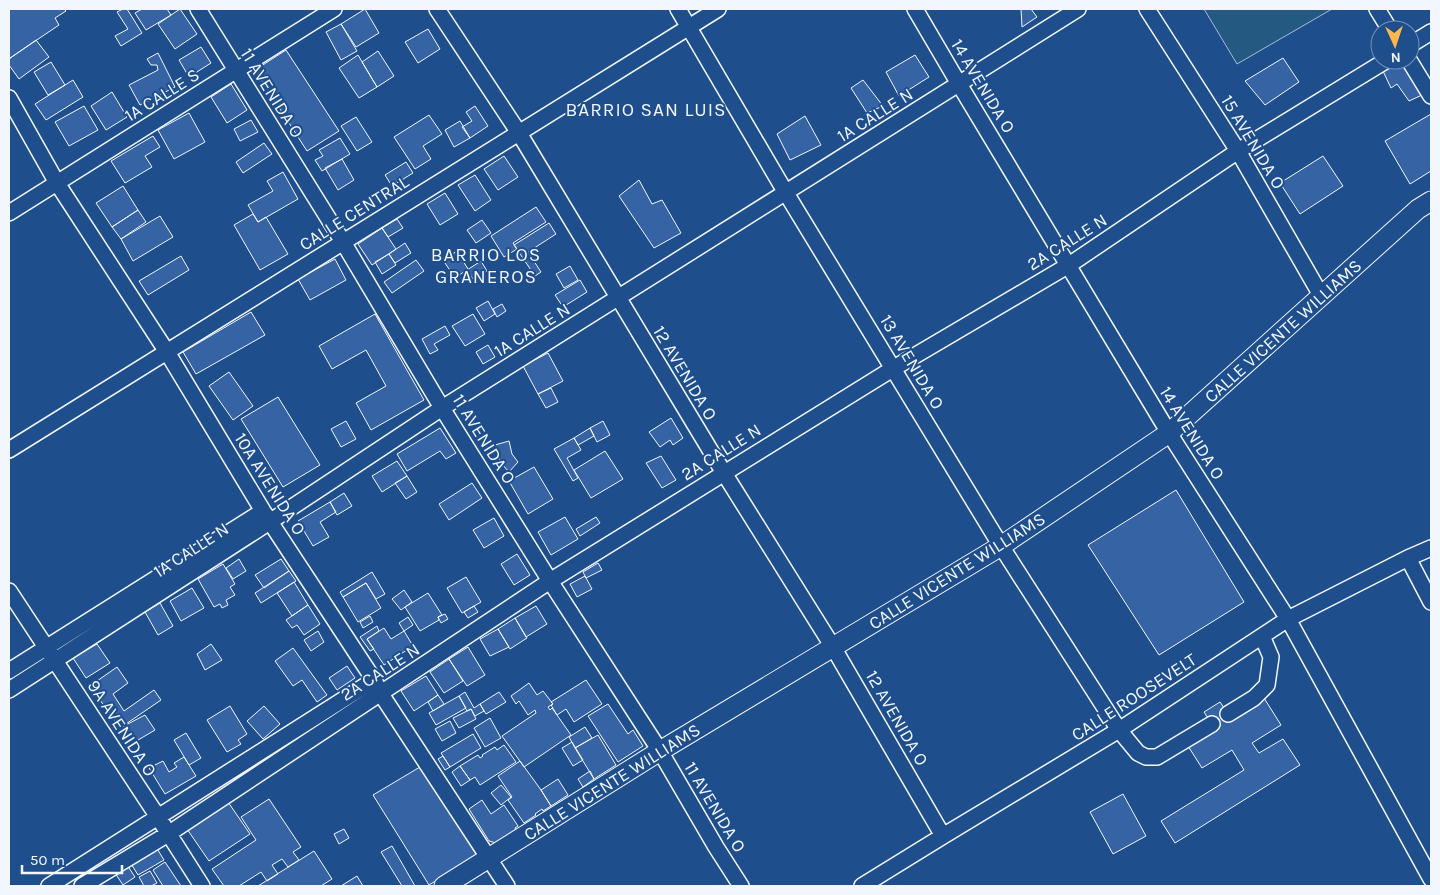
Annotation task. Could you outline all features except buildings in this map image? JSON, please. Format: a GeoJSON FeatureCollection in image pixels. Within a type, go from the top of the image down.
{"type":"FeatureCollection","features":[{"type":"Feature","properties":{"kind":"main road","name":"CALLE VICENTE WILLIAMS"},"geometry":{"type":"LineString","coordinates":[[444,886],[660,751],[1001,546],[1169,433],[1418,209],[1431,201]]}},
{"type":"Feature","properties":{"kind":"street","name":"11 AVENIDA O"},"geometry":{"type":"LineString","coordinates":[[198,9],[343,242],[442,408],[550,582],[660,751],[741,886]]}},
{"type":"Feature","properties":{"kind":"street","name":"1A CALLE S"},"geometry":{"type":"LineString","coordinates":[[9,213],[334,9]]}},
{"type":"Feature","properties":{"kind":"street","name":"12 AVENIDA O"},"geometry":{"type":"LineString","coordinates":[[437,9],[518,133],[724,473],[834,647],[943,836]]}},
{"type":"Feature","properties":{"kind":"street","name":"13 AVENIDA O"},"geometry":{"type":"LineString","coordinates":[[678,9],[786,193],[1001,546],[1119,730],[1138,753],[1146,757],[1157,757],[1212,724]]}},
{"type":"Feature","properties":{"kind":"street","name":"CALLE CENTRAL"},"geometry":{"type":"LineString","coordinates":[[9,450],[718,9]]}},
{"type":"Feature","properties":{"kind":"street","name":"14 AVENIDA O"},"geometry":{"type":"LineString","coordinates":[[915,9],[1169,433],[1288,619],[1431,879]]}},
{"type":"Feature","properties":{"kind":"street","name":"1A CALLE N"},"geometry":{"type":"LineString","coordinates":[[9,690],[51,654],[267,516],[1078,9]]}},
{"type":"Feature","properties":{"kind":"street","name":"15 AVENIDA O"},"geometry":{"type":"LineString","coordinates":[[1147,9],[1238,151],[1322,297]]}},
{"type":"Feature","properties":{"kind":"street"},"geometry":{"type":"LineString","coordinates":[[1378,9],[1384,20]]}},
{"type":"Feature","properties":{"kind":"street"},"geometry":{"type":"LineString","coordinates":[[1420,39],[1431,32]]}},
{"type":"Feature","properties":{"kind":"street","name":"2A CALLE N"},"geometry":{"type":"LineString","coordinates":[[82,886],[168,834],[550,582],[894,368],[1069,265],[1238,151],[1371,70]]}},
{"type":"Feature","properties":{"kind":"street"},"geometry":{"type":"LineString","coordinates":[[1414,70],[1431,96]]}},
{"type":"Feature","properties":{"kind":"street","name":"10A AVENIDA O"},"geometry":{"type":"LineString","coordinates":[[9,98],[57,183],[167,352],[267,516],[507,886]]}},
{"type":"Feature","properties":{"kind":"street","name":"CALLE ROOSEVELT"},"geometry":{"type":"LineString","coordinates":[[862,886],[1119,730],[1288,619],[1431,548]]}},
{"type":"Feature","properties":{"kind":"street"},"geometry":{"type":"LineString","coordinates":[[1408,558],[1431,602]]}},
{"type":"Feature","properties":{"kind":"street","name":"9A AVENIDA O"},"geometry":{"type":"LineString","coordinates":[[9,591],[202,886]]}},
{"type":"Feature","properties":{"kind":"street"},"geometry":{"type":"LineString","coordinates":[[1228,714],[1254,698],[1267,685],[1271,657],[1262,636]]}},
{"type":"Feature","properties":{"kind":"street","name":"1A CALLE N"},"geometry":{"type":"LineString","coordinates":[[9,671],[51,654]]}},
{"type":"Feature","properties":{"kind":"street","name":"2A CALLE N"},"geometry":{"type":"LineString","coordinates":[[49,886],[374,680]]}},
{"type":"Feature","properties":{"kind":"shaded area"},"geometry":{"type":"Polygon","coordinates":[[[1204,9],[1332,9],[1237,64],[1204,9]]]}},
{"type":"Feature","properties":{"kind":"district","name":"BARRIO SAN LUIS"},"geometry":{"type":"Point","coordinates":[646,109]}},
{"type":"Feature","properties":{"kind":"district","name":"BARRIO LOS GRANEROS"},"geometry":{"type":"Point","coordinates":[486,265]}}]}
